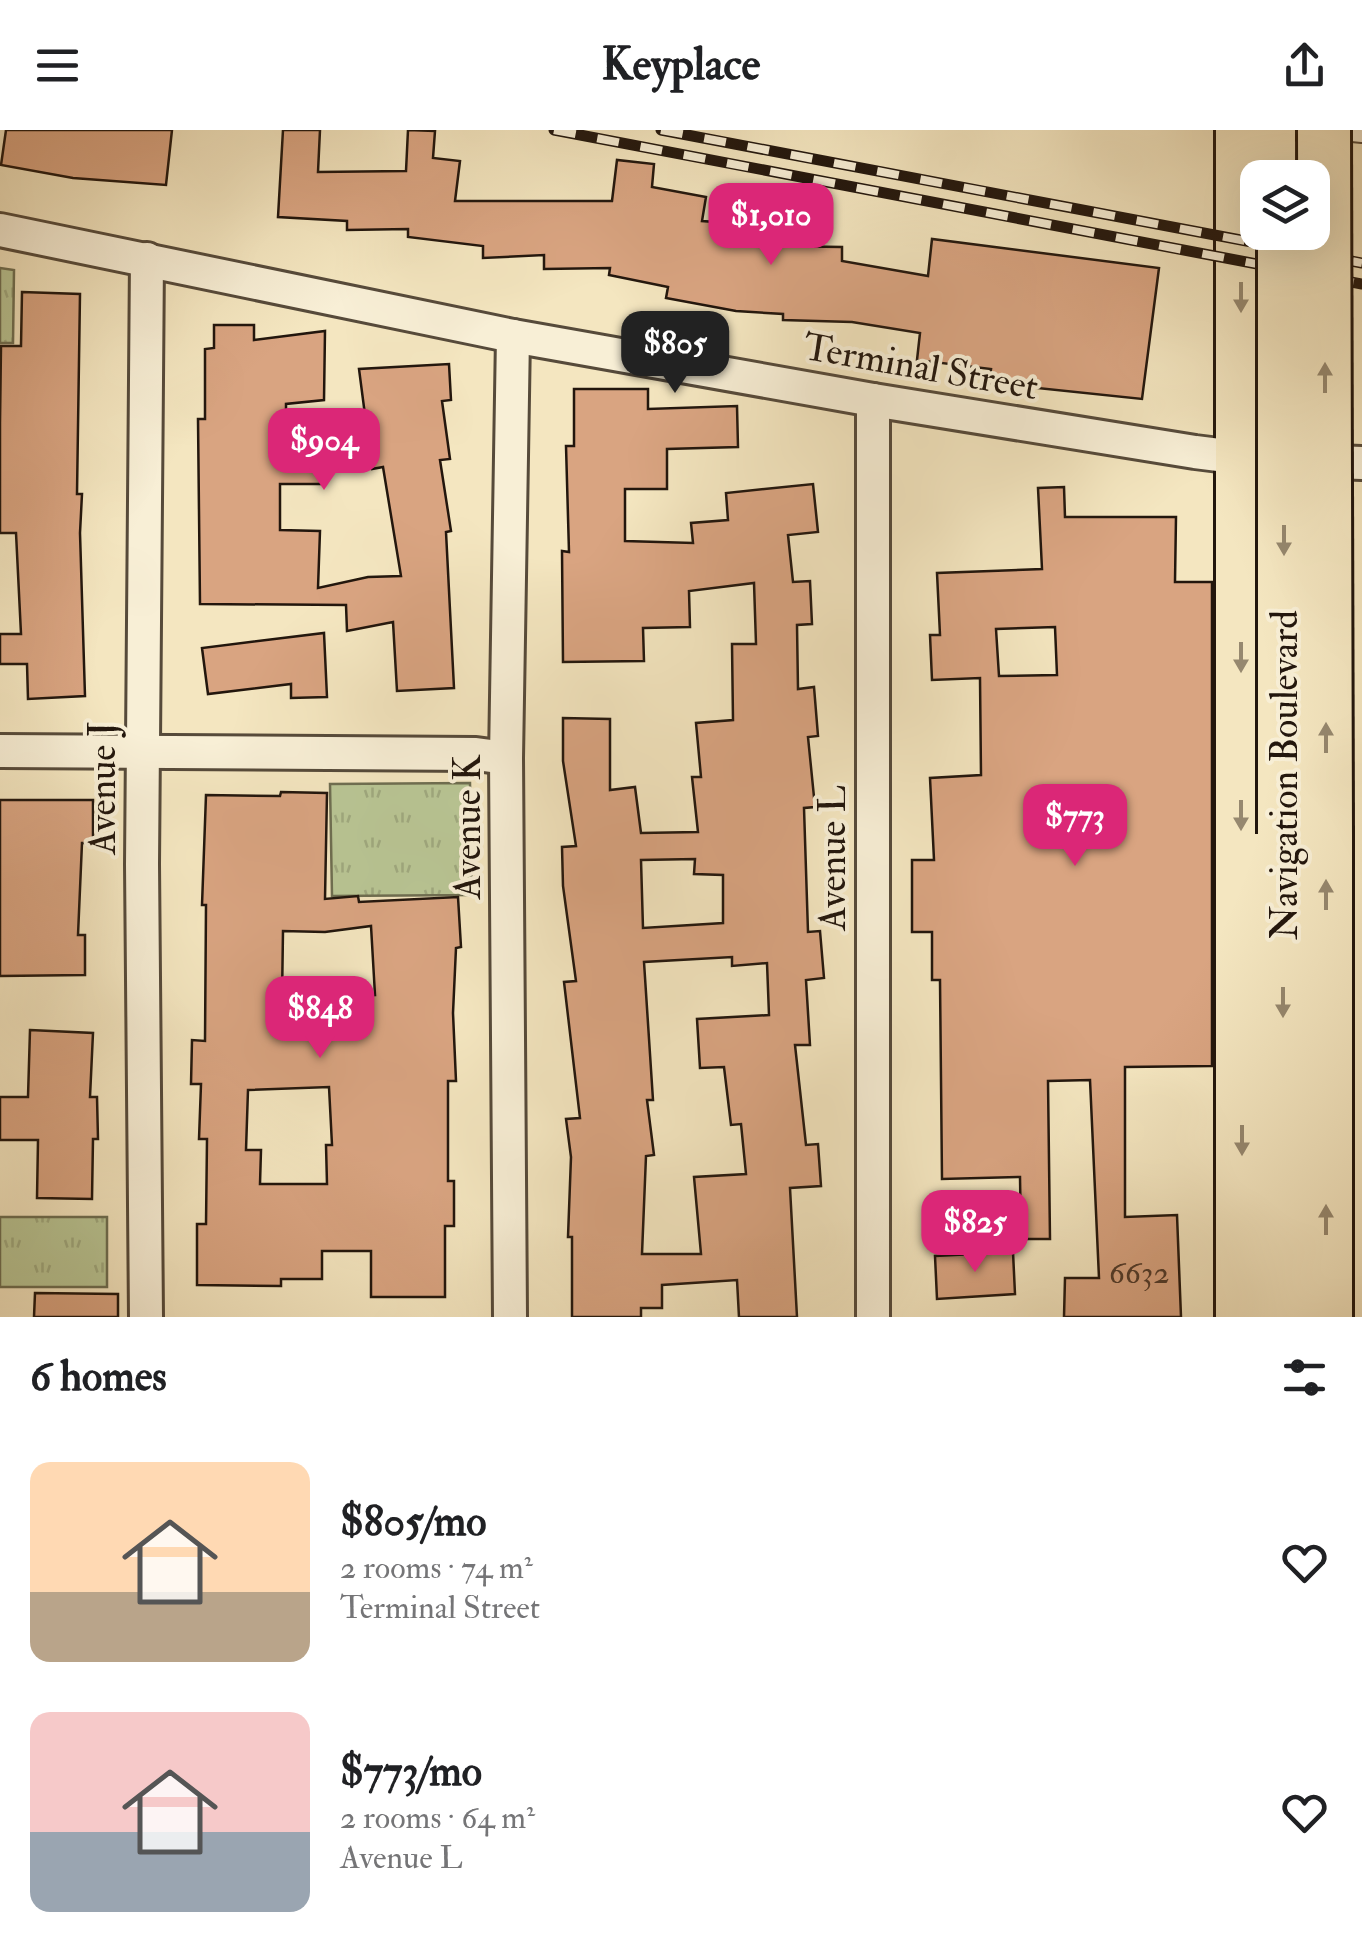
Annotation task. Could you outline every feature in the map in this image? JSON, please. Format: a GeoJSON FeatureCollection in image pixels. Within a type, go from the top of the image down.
{"type":"FeatureCollection","features":[{"type":"Feature","properties":{"kind":"main road"},"geometry":{"type":"LineString","coordinates":[[1242,130],[1242,1317]]}},
{"type":"Feature","properties":{"kind":"main road"},"geometry":{"type":"LineString","coordinates":[[1284,130],[1284,160]]}},
{"type":"Feature","properties":{"kind":"main road","name":"Navigation Boulevard"},"geometry":{"type":"LineString","coordinates":[[1280,1317],[1305,835],[1324,130]]}},
{"type":"Feature","properties":{"kind":"main road","name":"Navigation Boulevard"},"geometry":{"type":"LineString","coordinates":[[1285,250],[1326,1317]]}},
{"type":"Feature","properties":{"kind":"street","name":"Terminal Street"},"geometry":{"type":"LineString","coordinates":[[0,230],[513,336],[873,400],[1240,459],[1362,462]]}},
{"type":"Feature","properties":{"kind":"street","name":"Avenue J"},"geometry":{"type":"LineString","coordinates":[[146,259],[142,752],[146,1317]]}},
{"type":"Feature","properties":{"kind":"street","name":"Avenue K"},"geometry":{"type":"LineString","coordinates":[[510,1317],[506,758],[513,336]]}},
{"type":"Feature","properties":{"kind":"street","name":"Avenue L"},"geometry":{"type":"LineString","coordinates":[[873,400],[873,1317]]}},
{"type":"Feature","properties":{"kind":"street"},"geometry":{"type":"LineString","coordinates":[[0,752],[476,754],[506,758]]}},
{"type":"Feature","properties":{"kind":"lane"},"geometry":{"type":"LineString","coordinates":[[1334,130],[1362,133]]}},
{"type":"Feature","properties":{"kind":"green space"},"geometry":{"type":"Polygon","coordinates":[[[0,268],[14,270],[13,343],[0,343],[0,268]]]}},
{"type":"Feature","properties":{"kind":"green space"},"geometry":{"type":"Polygon","coordinates":[[[470,783],[472,895],[332,896],[330,784],[470,783]]]}},
{"type":"Feature","properties":{"kind":"green space"},"geometry":{"type":"Polygon","coordinates":[[[0,1217],[107,1217],[107,1287],[0,1287],[0,1217]]]}},
{"type":"Feature","properties":{"kind":"building"},"geometry":{"type":"Polygon","coordinates":[[[6,130],[172,130],[166,185],[73,178],[1,165],[6,130]]]}},
{"type":"Feature","properties":{"kind":"building"},"geometry":{"type":"Polygon","coordinates":[[[283,130],[320,130],[318,172],[406,171],[408,130],[435,131],[433,158],[460,161],[455,201],[612,201],[617,160],[654,164],[652,187],[706,197],[702,221],[776,226],[774,246],[842,247],[842,261],[928,276],[932,239],[1159,268],[1142,399],[989,383],[991,369],[917,360],[920,333],[852,322],[783,320],[783,314],[736,311],[666,298],[668,287],[609,275],[610,268],[544,269],[544,255],[483,258],[483,246],[408,237],[408,229],[347,230],[347,221],[278,217],[283,130]]]}},
{"type":"Feature","properties":{"kind":"building"},"geometry":{"type":"Polygon","coordinates":[[[22,292],[80,294],[77,494],[82,494],[85,696],[28,699],[27,664],[0,664],[0,634],[21,634],[16,533],[0,533],[0,423],[1,346],[21,346],[22,292]]]}},
{"type":"Feature","properties":{"kind":"building"},"geometry":{"type":"Polygon","coordinates":[[[214,325],[254,325],[254,340],[325,331],[324,400],[286,404],[286,455],[323,456],[323,484],[280,484],[280,530],[320,531],[318,588],[368,577],[401,576],[383,467],[372,469],[359,369],[449,364],[451,400],[442,401],[450,459],[440,460],[451,531],[446,532],[454,688],[397,691],[393,622],[347,631],[346,605],[200,604],[198,419],[205,419],[205,349],[214,348],[214,325]]]}},
{"type":"Feature","properties":{"kind":"building"},"geometry":{"type":"Polygon","coordinates":[[[574,389],[648,389],[648,409],[737,406],[738,447],[667,449],[667,489],[625,489],[625,541],[693,543],[691,523],[728,520],[726,493],[813,484],[818,532],[788,535],[793,582],[810,581],[812,624],[797,625],[798,689],[814,687],[818,736],[808,737],[815,807],[804,808],[808,932],[820,931],[824,978],[806,980],[810,1045],[795,1045],[806,1145],[818,1144],[821,1186],[790,1188],[797,1317],[739,1317],[737,1280],[662,1285],[662,1308],[641,1308],[641,1317],[572,1317],[572,1237],[568,1237],[571,1157],[566,1119],[580,1118],[564,982],[576,981],[563,886],[562,847],[576,846],[563,761],[563,718],[610,719],[610,790],[635,787],[641,833],[698,832],[692,777],[701,777],[696,723],[733,720],[732,644],[756,644],[754,583],[689,591],[690,627],[643,628],[644,661],[563,662],[562,551],[569,552],[566,446],[574,446],[574,389]],[[695,859],[641,860],[643,928],[723,923],[723,875],[694,874],[695,859]],[[732,957],[644,962],[653,1100],[647,1100],[654,1155],[646,1156],[642,1254],[701,1254],[694,1177],[746,1174],[741,1124],[731,1125],[724,1067],[700,1068],[697,1019],[769,1015],[767,963],[732,966],[732,957]]]}},
{"type":"Feature","properties":{"kind":"building"},"geometry":{"type":"Polygon","coordinates":[[[1064,487],[1065,517],[1176,517],[1175,582],[1212,582],[1212,1066],[1125,1067],[1125,1217],[1177,1215],[1181,1317],[1064,1317],[1065,1278],[1099,1278],[1090,1080],[1048,1081],[1050,1239],[1021,1239],[1020,1177],[942,1179],[940,980],[932,980],[932,932],[912,932],[912,860],[934,860],[930,778],[981,775],[980,678],[932,680],[930,635],[940,635],[937,573],[1042,569],[1038,488],[1064,487]],[[1055,627],[996,629],[999,676],[1057,675],[1055,627]]]}},
{"type":"Feature","properties":{"kind":"building"},"geometry":{"type":"Polygon","coordinates":[[[324,633],[327,697],[291,698],[291,684],[208,694],[202,648],[324,633]]]}},
{"type":"Feature","properties":{"kind":"building"},"geometry":{"type":"Polygon","coordinates":[[[281,792],[327,793],[325,899],[358,896],[359,902],[458,897],[461,947],[456,948],[453,1013],[456,1081],[448,1081],[448,1181],[454,1181],[454,1226],[445,1226],[445,1297],[371,1297],[371,1251],[322,1251],[322,1279],[281,1279],[281,1286],[197,1285],[197,1224],[206,1224],[207,1139],[199,1139],[201,1084],[191,1084],[192,1040],[205,1041],[206,905],[202,905],[206,795],[280,796],[281,792]],[[371,926],[325,932],[283,931],[282,999],[375,995],[371,926]],[[329,1087],[248,1090],[246,1150],[261,1150],[260,1184],[327,1184],[326,1145],[332,1145],[329,1087]]]}},
{"type":"Feature","properties":{"kind":"building"},"geometry":{"type":"Polygon","coordinates":[[[0,800],[93,800],[93,843],[82,843],[78,935],[85,935],[85,975],[0,976],[0,800]]]}},
{"type":"Feature","properties":{"kind":"building"},"geometry":{"type":"Polygon","coordinates":[[[30,1030],[93,1033],[90,1097],[97,1097],[98,1139],[93,1139],[92,1199],[37,1198],[38,1140],[0,1140],[0,1097],[28,1097],[30,1030]]]}},
{"type":"Feature","properties":{"kind":"building"},"geometry":{"type":"Polygon","coordinates":[[[1013,1252],[1015,1294],[937,1299],[935,1256],[1013,1252]]]}},
{"type":"Feature","properties":{"kind":"building"},"geometry":{"type":"Polygon","coordinates":[[[35,1293],[118,1294],[118,1317],[34,1317],[35,1293]]]}},
{"type":"Feature","properties":{"kind":"railway"},"geometry":{"type":"LineString","coordinates":[[554,130],[1362,284]]}},
{"type":"Feature","properties":{"kind":"railway"},"geometry":{"type":"LineString","coordinates":[[661,130],[1362,263]]}}]}
